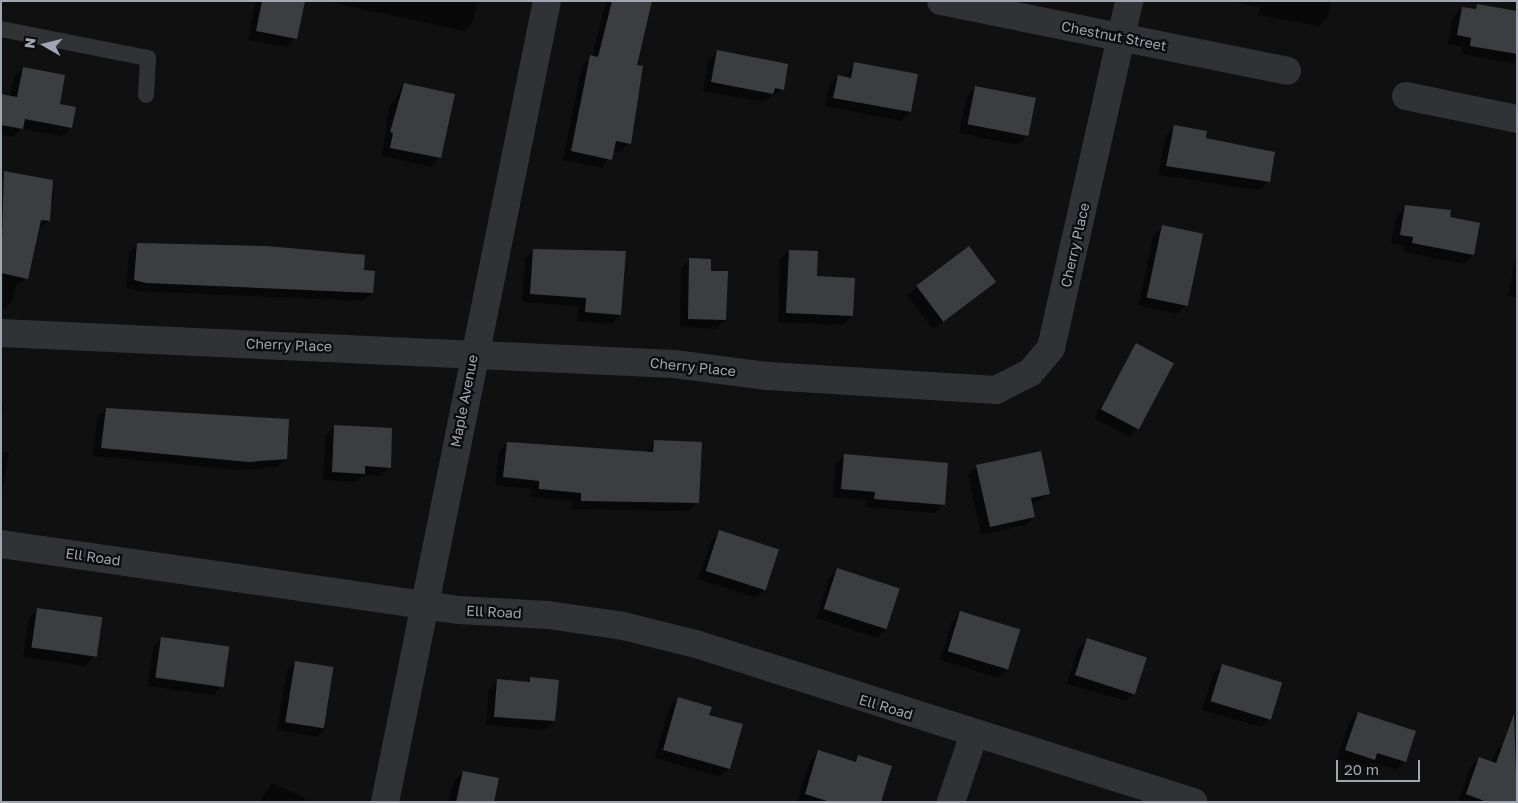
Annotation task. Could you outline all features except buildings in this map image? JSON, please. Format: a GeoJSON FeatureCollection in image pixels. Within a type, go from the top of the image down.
{"type":"FeatureCollection","features":[{"type":"Feature","properties":{"kind":"street","name":"Maple Avenue"},"geometry":{"type":"LineString","coordinates":[[385,802],[474,353],[547,1]]}},
{"type":"Feature","properties":{"kind":"street","name":"Chestnut Street"},"geometry":{"type":"LineString","coordinates":[[941,1],[1287,71]]}},
{"type":"Feature","properties":{"kind":"street","name":"Cherry Place"},"geometry":{"type":"LineString","coordinates":[[1,333],[474,353],[986,389],[1014,381],[1030,373],[1052,348],[1129,1]]}},
{"type":"Feature","properties":{"kind":"street"},"geometry":{"type":"LineString","coordinates":[[1406,96],[1517,119]]}},
{"type":"Feature","properties":{"kind":"street","name":"Ell Road"},"geometry":{"type":"LineString","coordinates":[[1,544],[425,604],[623,626],[696,644],[974,734],[1194,802]]}},
{"type":"Feature","properties":{"kind":"street"},"geometry":{"type":"LineString","coordinates":[[952,802],[974,734]]}},
{"type":"Feature","properties":{"kind":"lane"},"geometry":{"type":"LineString","coordinates":[[1,29],[148,58],[146,94]]}}]}
